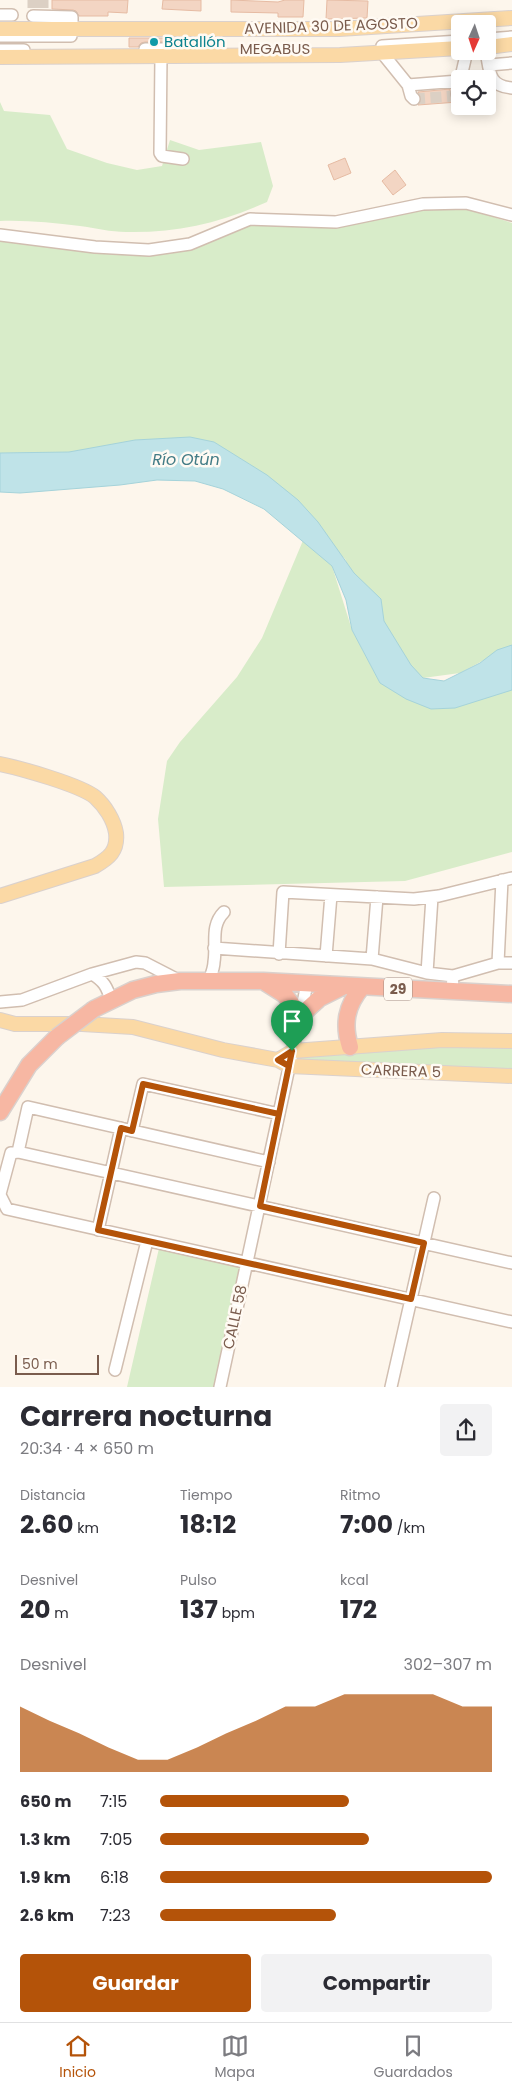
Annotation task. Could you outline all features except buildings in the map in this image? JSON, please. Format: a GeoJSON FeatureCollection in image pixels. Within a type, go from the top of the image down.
{"type":"FeatureCollection","features":[{"type":"Feature","properties":{"kind":"highway","name":"29"},"geometry":{"type":"LineString","coordinates":[[0,1112],[29,1065],[57,1037],[94,1009],[133,990],[156,984],[180,981],[262,981],[362,987],[452,984],[512,994]]}},
{"type":"Feature","properties":{"kind":"highway"},"geometry":{"type":"LineString","coordinates":[[262,981],[284,995],[300,1016],[320,998],[344,986]]}},
{"type":"Feature","properties":{"kind":"highway"},"geometry":{"type":"LineString","coordinates":[[350,1047],[346,1035],[345,1022],[353,997],[362,987]]}},
{"type":"Feature","properties":{"kind":"main road","name":"AVENIDA 30 DE AGOSTO"},"geometry":{"type":"LineString","coordinates":[[0,29],[37,16],[72,29],[339,29],[512,18]]}},
{"type":"Feature","properties":{"kind":"main road"},"geometry":{"type":"LineString","coordinates":[[496,46],[512,44]]}},
{"type":"Feature","properties":{"kind":"main road","name":"AVENIDA 30 DE AGOSTO"},"geometry":{"type":"LineString","coordinates":[[0,57],[384,54],[451,49]]}},
{"type":"Feature","properties":{"kind":"main road"},"geometry":{"type":"LineString","coordinates":[[0,764],[78,788],[94,797],[112,819],[117,843],[108,858],[95,866],[0,896]]}},
{"type":"Feature","properties":{"kind":"main road","name":"CARRERA 5"},"geometry":{"type":"LineString","coordinates":[[0,1020],[14,1024],[82,1024],[133,1027],[223,1050],[284,1063],[512,1076]]}},
{"type":"Feature","properties":{"kind":"main road","name":"CARRERA 5"},"geometry":{"type":"LineString","coordinates":[[292,1051],[442,1040],[512,1041]]}},
{"type":"Feature","properties":{"kind":"main road"},"geometry":{"type":"LineString","coordinates":[[284,1063],[292,1051]]}},
{"type":"Feature","properties":{"kind":"street"},"geometry":{"type":"LineString","coordinates":[[0,15],[12,16]]}},
{"type":"Feature","properties":{"kind":"street"},"geometry":{"type":"LineString","coordinates":[[496,24],[512,23]]}},
{"type":"Feature","properties":{"kind":"street","name":"MEGABUS"},"geometry":{"type":"LineString","coordinates":[[0,36],[339,34],[451,28]]}},
{"type":"Feature","properties":{"kind":"street"},"geometry":{"type":"LineString","coordinates":[[496,38],[512,37]]}},
{"type":"Feature","properties":{"kind":"street","name":"MEGABUS"},"geometry":{"type":"LineString","coordinates":[[0,50],[340,48],[451,42]]}},
{"type":"Feature","properties":{"kind":"street"},"geometry":{"type":"LineString","coordinates":[[384,54],[408,85],[411,96],[414,98]]}},
{"type":"Feature","properties":{"kind":"street"},"geometry":{"type":"LineString","coordinates":[[160,56],[160,154],[164,157],[183,160]]}},
{"type":"Feature","properties":{"kind":"street"},"geometry":{"type":"LineString","coordinates":[[488,60],[492,80],[498,85],[512,88]]}},
{"type":"Feature","properties":{"kind":"street"},"geometry":{"type":"LineString","coordinates":[[489,65],[512,63]]}},
{"type":"Feature","properties":{"kind":"street"},"geometry":{"type":"LineString","coordinates":[[408,85],[451,82]]}},
{"type":"Feature","properties":{"kind":"street"},"geometry":{"type":"LineString","coordinates":[[0,235],[95,247],[149,250],[190,244],[250,219],[336,222],[423,204],[466,202],[512,216]]}},
{"type":"Feature","properties":{"kind":"street"},"geometry":{"type":"LineString","coordinates":[[279,954],[283,892],[414,900],[507,879],[498,962]]}},
{"type":"Feature","properties":{"kind":"street"},"geometry":{"type":"LineString","coordinates":[[326,956],[331,895]]}},
{"type":"Feature","properties":{"kind":"street"},"geometry":{"type":"LineString","coordinates":[[372,959],[377,897]]}},
{"type":"Feature","properties":{"kind":"street"},"geometry":{"type":"LineString","coordinates":[[427,973],[432,897]]}},
{"type":"Feature","properties":{"kind":"street"},"geometry":{"type":"LineString","coordinates":[[209,981],[214,962],[217,918],[224,912]]}},
{"type":"Feature","properties":{"kind":"street"},"geometry":{"type":"LineString","coordinates":[[214,948],[372,959],[427,973],[452,984],[498,962],[512,963]]}},
{"type":"Feature","properties":{"kind":"street"},"geometry":{"type":"LineString","coordinates":[[0,1002],[22,1000],[92,974],[136,962],[145,962],[180,981]]}},
{"type":"Feature","properties":{"kind":"street"},"geometry":{"type":"LineString","coordinates":[[92,974],[102,980],[107,986],[111,1000]]}},
{"type":"Feature","properties":{"kind":"street"},"geometry":{"type":"LineString","coordinates":[[292,1051],[307,984]]}},
{"type":"Feature","properties":{"kind":"street","name":"CALLE 58"},"geometry":{"type":"LineString","coordinates":[[220,1387],[279,1114],[284,1063]]}},
{"type":"Feature","properties":{"kind":"street"},"geometry":{"type":"LineString","coordinates":[[98,1230],[111,1173],[143,1084],[279,1114]]}},
{"type":"Feature","properties":{"kind":"street"},"geometry":{"type":"LineString","coordinates":[[18,1152],[28,1108],[269,1162]]}},
{"type":"Feature","properties":{"kind":"street"},"geometry":{"type":"LineString","coordinates":[[512,1263],[18,1152],[10,1153],[0,1195],[7,1209],[512,1322]]}},
{"type":"Feature","properties":{"kind":"street"},"geometry":{"type":"LineString","coordinates":[[391,1387],[434,1198]]}},
{"type":"Feature","properties":{"kind":"street"},"geometry":{"type":"LineString","coordinates":[[115,1370],[147,1241]]}},
{"type":"Feature","properties":{"kind":"green space"},"geometry":{"type":"Polygon","coordinates":[[[0,102],[4,111],[50,115],[67,149],[107,163],[137,170],[162,166],[170,140],[199,150],[261,142],[273,186],[267,202],[250,209],[215,221],[163,231],[120,232],[50,223],[0,221],[0,102]]]}},
{"type":"Feature","properties":{"kind":"green space"},"geometry":{"type":"Polygon","coordinates":[[[449,203],[512,223],[512,645],[460,673],[423,678],[381,643],[345,559],[223,450],[0,470],[0,235],[92,246],[188,244],[250,219],[322,221],[449,203]]]}},
{"type":"Feature","properties":{"kind":"green space"},"geometry":{"type":"Polygon","coordinates":[[[307,531],[332,566],[352,630],[380,683],[512,689],[512,852],[405,881],[164,887],[158,819],[167,761],[180,742],[237,677],[262,638],[307,531]]]}},
{"type":"Feature","properties":{"kind":"green space"},"geometry":{"type":"Polygon","coordinates":[[[512,1041],[512,1076],[289,1066],[293,1051],[512,1041]]]}},
{"type":"Feature","properties":{"kind":"green space"},"geometry":{"type":"Polygon","coordinates":[[[160,1244],[247,1264],[220,1387],[127,1387],[160,1244]]]}},
{"type":"Feature","properties":{"kind":"water","name":"Río Otún"},"geometry":{"type":"Polygon","coordinates":[[[190,437],[214,442],[267,475],[298,500],[318,522],[354,573],[381,599],[384,621],[411,665],[423,678],[444,681],[480,663],[497,650],[512,645],[512,690],[455,708],[431,709],[406,699],[380,683],[352,630],[346,600],[332,566],[264,509],[223,489],[195,481],[157,480],[20,493],[0,492],[0,453],[69,452],[135,440],[190,437]]]}},
{"type":"Feature","properties":{"kind":"tunnel"},"geometry":{"type":"LineString","coordinates":[[33,0],[33,8]]}},
{"type":"Feature","properties":{"kind":"tunnel"},"geometry":{"type":"LineString","coordinates":[[43,0],[43,8]]}},
{"type":"Feature","properties":{"kind":"tunnel"},"geometry":{"type":"LineString","coordinates":[[414,99],[451,96]]}},
{"type":"Feature","properties":{"kind":"place","name":"Batallón"},"geometry":{"type":"Point","coordinates":[154,42]}},
{"type":"Feature","properties":{"kind":"route"},"geometry":{"type":"LineString","coordinates":[[292,1051],[278,1060],[289,1066],[279,1114],[143,1084],[132,1131],[121,1128],[98,1230],[411,1299],[424,1243],[260,1206],[289,1066],[292,1051]]}}]}
